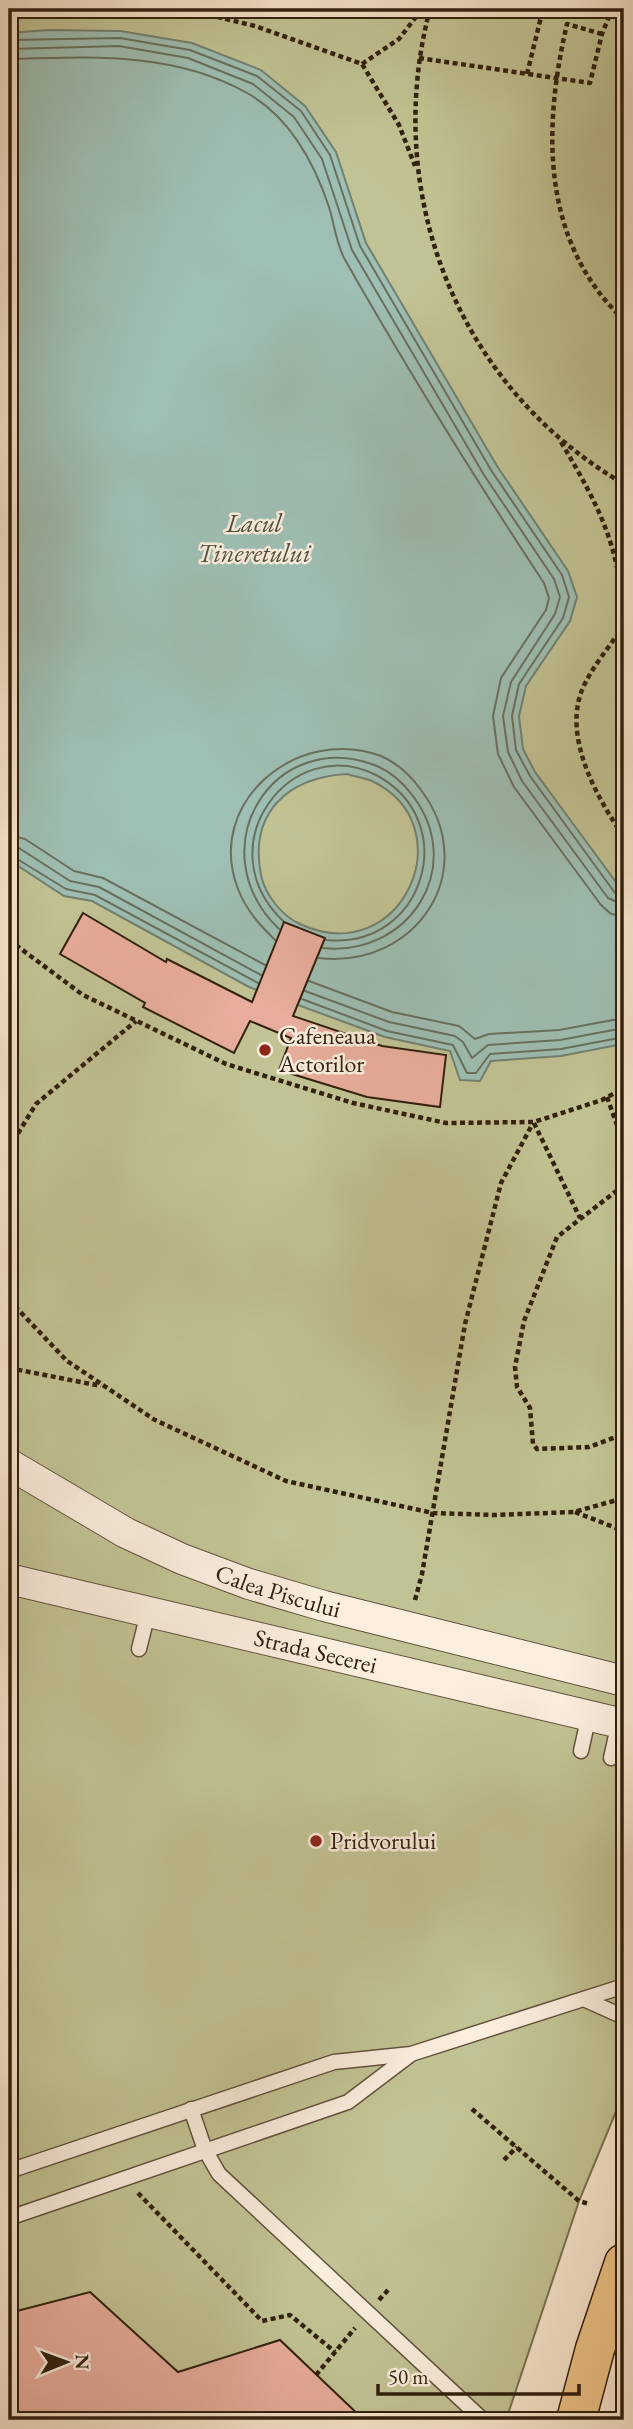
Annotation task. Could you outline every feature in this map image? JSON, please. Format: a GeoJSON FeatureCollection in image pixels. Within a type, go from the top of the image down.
{"type":"FeatureCollection","features":[{"type":"Feature","properties":{"kind":"main road"},"geometry":{"type":"LineString","coordinates":[[576,2420],[595,2348],[624,2263]]}},
{"type":"Feature","properties":{"kind":"street","name":"Calea Piscului"},"geometry":{"type":"LineString","coordinates":[[9,1464],[114,1527],[182,1559],[262,1588],[624,1681]]}},
{"type":"Feature","properties":{"kind":"street","name":"Strada Secerei"},"geometry":{"type":"LineString","coordinates":[[9,1579],[622,1723]]}},
{"type":"Feature","properties":{"kind":"street"},"geometry":{"type":"LineString","coordinates":[[558,1709],[568,1667]]}},
{"type":"Feature","properties":{"kind":"lane"},"geometry":{"type":"LineString","coordinates":[[139,1649],[148,1613]]}},
{"type":"Feature","properties":{"kind":"lane"},"geometry":{"type":"LineString","coordinates":[[581,1751],[589,1716]]}},
{"type":"Feature","properties":{"kind":"lane"},"geometry":{"type":"LineString","coordinates":[[611,1758],[622,1723]]}},
{"type":"Feature","properties":{"kind":"lane"},"geometry":{"type":"LineString","coordinates":[[9,2171],[334,2062],[411,2054],[624,1986]]}},
{"type":"Feature","properties":{"kind":"lane"},"geometry":{"type":"LineString","coordinates":[[586,2000],[624,2017]]}},
{"type":"Feature","properties":{"kind":"lane"},"geometry":{"type":"LineString","coordinates":[[9,2218],[348,2102],[411,2054]]}},
{"type":"Feature","properties":{"kind":"lane"},"geometry":{"type":"LineString","coordinates":[[191,2109],[205,2150],[219,2174],[483,2420]]}},
{"type":"Feature","properties":{"kind":"path"},"geometry":{"type":"LineString","coordinates":[[184,9],[255,26],[362,64],[399,125],[417,173],[435,252],[467,325],[503,379],[558,437],[624,484]]}},
{"type":"Feature","properties":{"kind":"path"},"geometry":{"type":"LineString","coordinates":[[362,64],[399,39],[422,9]]}},
{"type":"Feature","properties":{"kind":"path"},"geometry":{"type":"LineString","coordinates":[[417,173],[414,108],[419,58],[430,9]]}},
{"type":"Feature","properties":{"kind":"path"},"geometry":{"type":"LineString","coordinates":[[527,75],[543,9]]}},
{"type":"Feature","properties":{"kind":"path"},"geometry":{"type":"LineString","coordinates":[[419,58],[590,83],[601,34],[612,9]]}},
{"type":"Feature","properties":{"kind":"path"},"geometry":{"type":"LineString","coordinates":[[601,34],[566,24],[554,78],[550,117],[552,163],[564,222],[586,271],[624,320]]}},
{"type":"Feature","properties":{"kind":"path"},"geometry":{"type":"LineString","coordinates":[[558,437],[594,499],[610,535],[619,565],[624,624],[582,690],[576,737],[606,811],[624,836]]}},
{"type":"Feature","properties":{"kind":"path"},"geometry":{"type":"LineString","coordinates":[[9,940],[83,995],[226,1064],[353,1103],[446,1124],[534,1122],[607,1097],[624,1087]]}},
{"type":"Feature","properties":{"kind":"path"},"geometry":{"type":"LineString","coordinates":[[9,1147],[36,1104],[136,1021]]}},
{"type":"Feature","properties":{"kind":"path"},"geometry":{"type":"LineString","coordinates":[[607,1097],[624,1145]]}},
{"type":"Feature","properties":{"kind":"path"},"geometry":{"type":"LineString","coordinates":[[534,1122],[580,1218]]}},
{"type":"Feature","properties":{"kind":"path"},"geometry":{"type":"LineString","coordinates":[[408,1627],[422,1574],[465,1324],[501,1183],[534,1122]]}},
{"type":"Feature","properties":{"kind":"path"},"geometry":{"type":"LineString","coordinates":[[624,1185],[557,1237],[524,1321],[515,1367],[517,1387],[530,1408],[533,1444],[537,1449],[589,1447],[624,1434]]}},
{"type":"Feature","properties":{"kind":"path"},"geometry":{"type":"LineString","coordinates":[[9,1300],[67,1361],[155,1420],[286,1481],[433,1513],[494,1515],[574,1512],[624,1498]]}},
{"type":"Feature","properties":{"kind":"path"},"geometry":{"type":"LineString","coordinates":[[9,1368],[105,1387]]}},
{"type":"Feature","properties":{"kind":"path"},"geometry":{"type":"LineString","coordinates":[[574,1512],[624,1531]]}},
{"type":"Feature","properties":{"kind":"path"},"geometry":{"type":"LineString","coordinates":[[472,2109],[579,2201],[589,2204]]}},
{"type":"Feature","properties":{"kind":"path"},"geometry":{"type":"LineString","coordinates":[[504,2160],[517,2147]]}},
{"type":"Feature","properties":{"kind":"path"},"geometry":{"type":"LineString","coordinates":[[124,2178],[262,2321],[290,2315],[335,2351]]}},
{"type":"Feature","properties":{"kind":"path"},"geometry":{"type":"LineString","coordinates":[[316,2375],[367,2313]]}},
{"type":"Feature","properties":{"kind":"green space"},"geometry":{"type":"Polygon","coordinates":[[[9,9],[624,9],[624,2092],[579,2201],[506,2420],[9,2420],[9,9]]]}},
{"type":"Feature","properties":{"kind":"water","name":"Lacul Tineretului"},"geometry":{"type":"Polygon","coordinates":[[[49,30],[120,31],[192,43],[261,70],[305,106],[336,152],[366,243],[497,466],[568,571],[577,597],[570,621],[526,686],[519,716],[523,749],[535,772],[624,893],[623,1044],[561,1056],[491,1061],[480,1081],[460,1080],[450,1051],[385,1037],[249,987],[92,901],[64,896],[9,860],[9,33],[49,30]],[[346,774],[325,777],[290,791],[267,817],[261,834],[259,853],[263,883],[281,910],[300,924],[336,933],[368,928],[392,911],[409,887],[417,858],[415,829],[400,802],[372,781],[346,774]]]}},
{"type":"Feature","properties":{"kind":"building"},"geometry":{"type":"Polygon","coordinates":[[[83,913],[166,962],[167,959],[252,1002],[284,922],[325,938],[293,1016],[382,1046],[446,1055],[440,1107],[367,1097],[279,1070],[291,1038],[250,1021],[234,1053],[143,1007],[145,1003],[60,954],[83,913]]]}},
{"type":"Feature","properties":{"kind":"building"},"geometry":{"type":"Polygon","coordinates":[[[90,2292],[178,2372],[280,2340],[364,2420],[9,2420],[9,2313],[90,2292]]]}},
{"type":"Feature","properties":{"kind":"place","name":"Cafeneaua Actorilor"},"geometry":{"type":"Point","coordinates":[265,1050]}},
{"type":"Feature","properties":{"kind":"place","name":"Pridvorului"},"geometry":{"type":"Point","coordinates":[316,1841]}}]}
